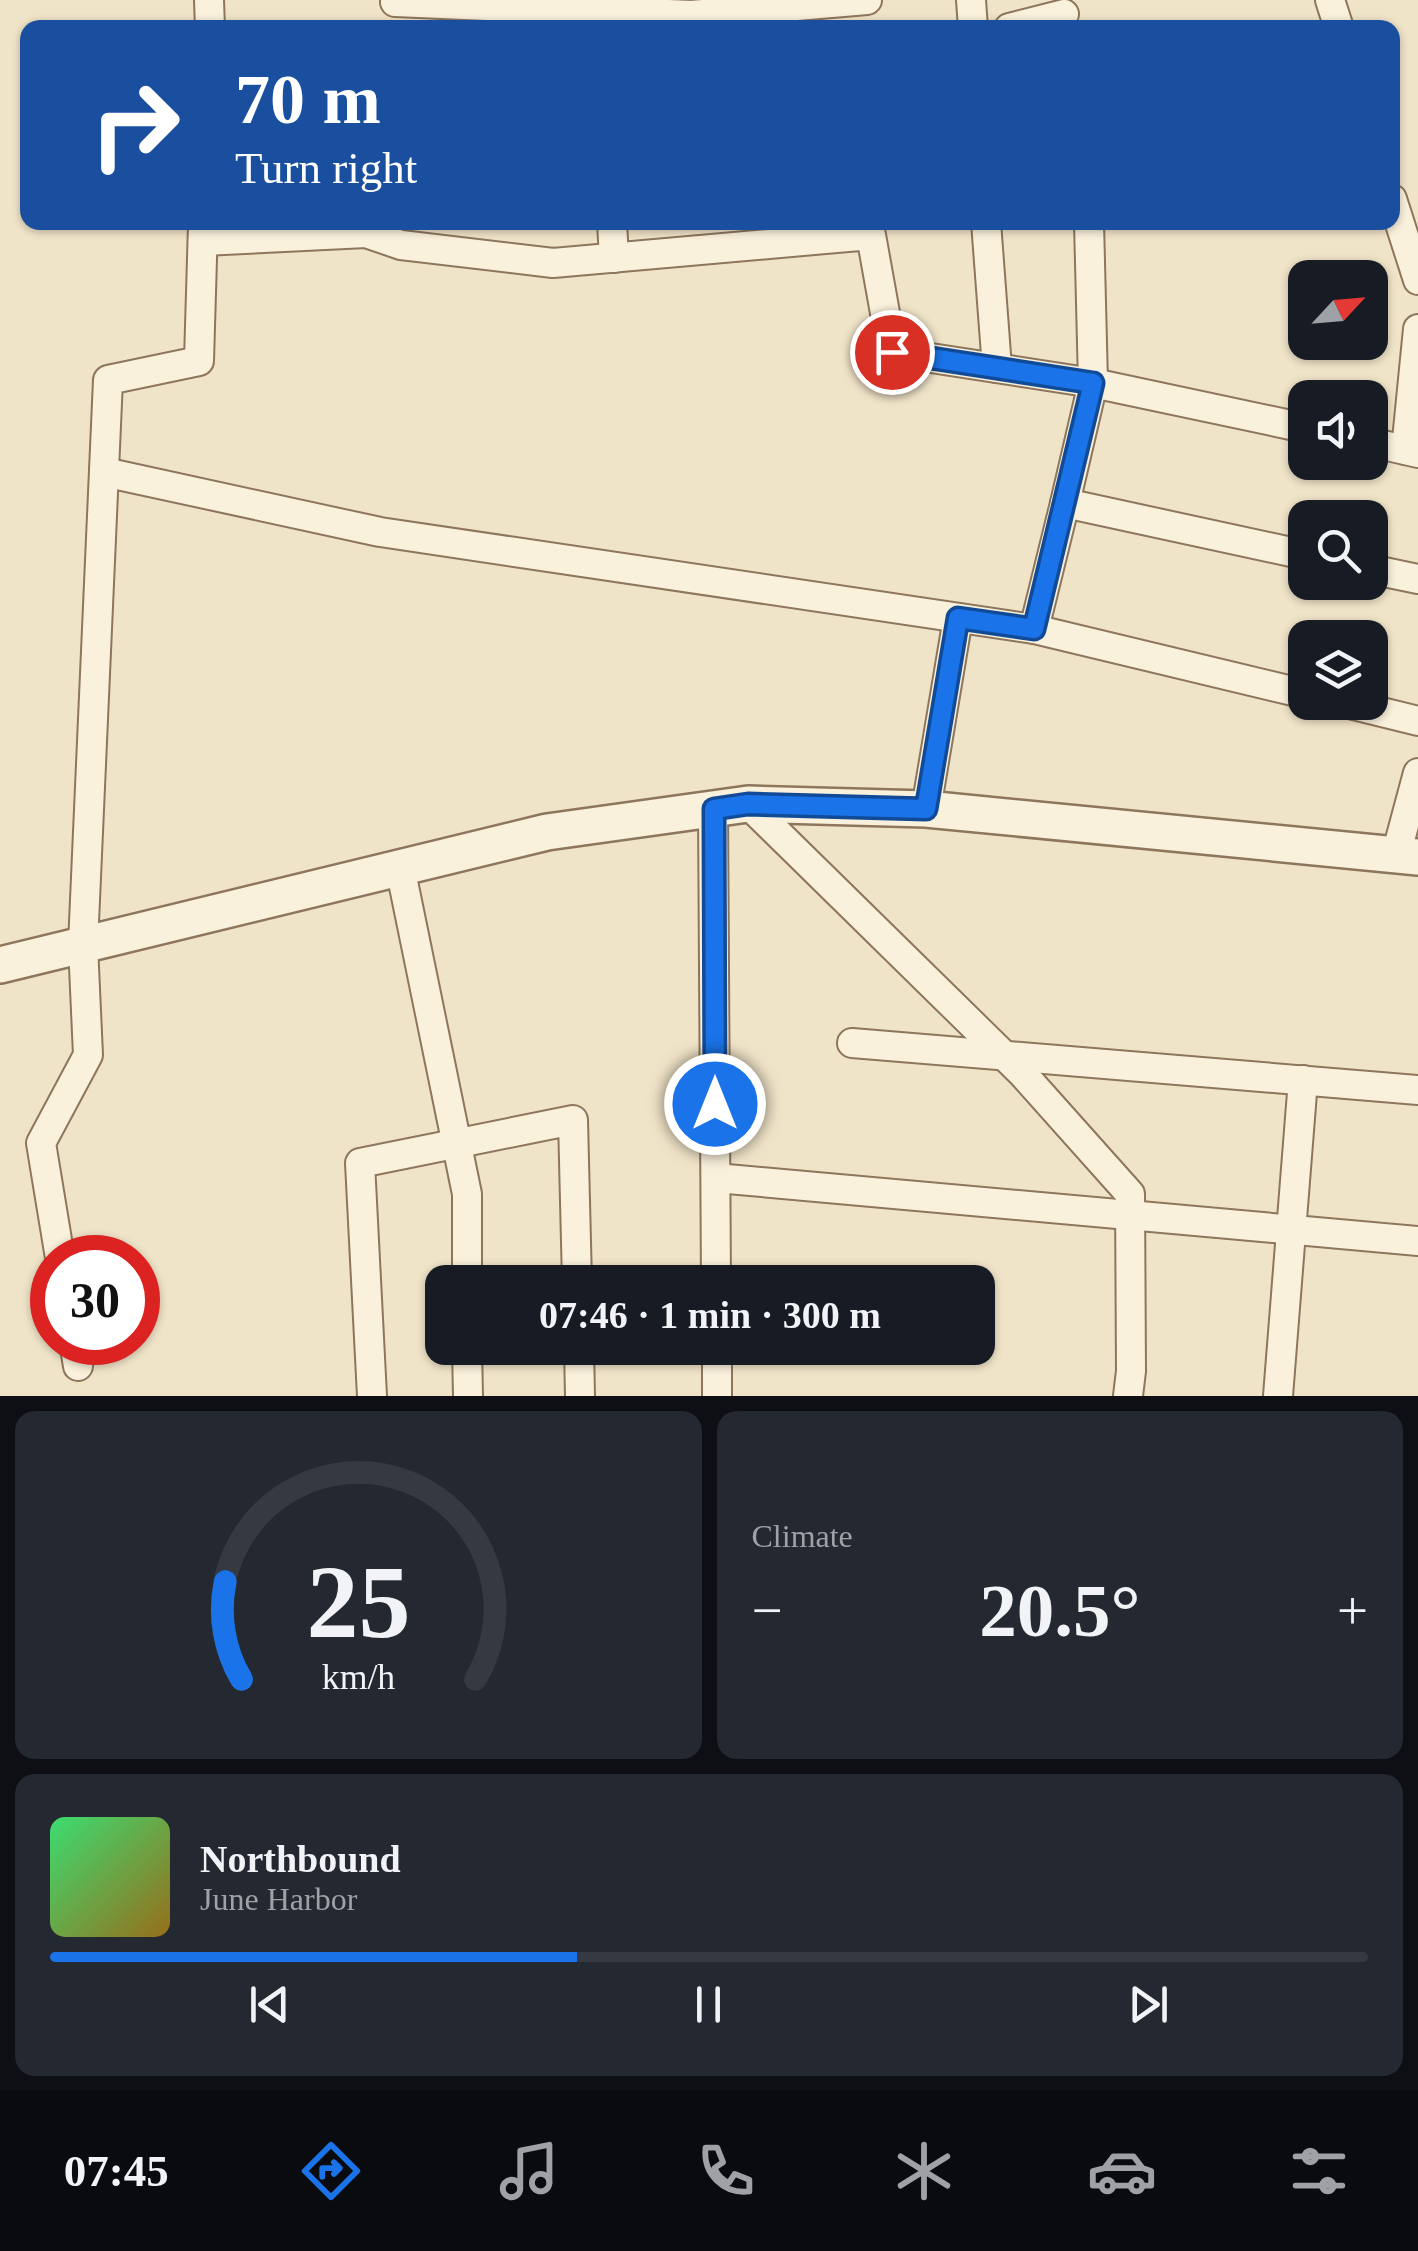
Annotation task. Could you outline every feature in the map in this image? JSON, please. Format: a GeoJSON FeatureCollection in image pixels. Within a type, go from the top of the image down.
{"type":"FeatureCollection","features":[{"type":"Feature","properties":{"kind":"street"},"geometry":{"type":"LineString","coordinates":[[395,10],[602,19],[785,12],[867,0]]}},
{"type":"Feature","properties":{"kind":"street"},"geometry":{"type":"LineString","coordinates":[[1400,224],[1418,280]]}},
{"type":"Feature","properties":{"kind":"street"},"geometry":{"type":"LineString","coordinates":[[612,230],[614,258]]}},
{"type":"Feature","properties":{"kind":"street"},"geometry":{"type":"LineString","coordinates":[[987,230],[997,368]]}},
{"type":"Feature","properties":{"kind":"street"},"geometry":{"type":"LineString","coordinates":[[1034,629],[1093,383],[1089,230]]}},
{"type":"Feature","properties":{"kind":"street"},"geometry":{"type":"LineString","coordinates":[[56,1235],[41,1143],[88,1055],[83,945],[108,380],[199,361],[203,232],[401,234],[553,264],[614,258],[715,236],[807,232],[871,235],[892,352],[1093,383],[1288,424]]}},
{"type":"Feature","properties":{"kind":"street"},"geometry":{"type":"LineString","coordinates":[[1412,452],[1418,328]]}},
{"type":"Feature","properties":{"kind":"street"},"geometry":{"type":"LineString","coordinates":[[104,472],[380,532],[1034,629],[1288,690]]}},
{"type":"Feature","properties":{"kind":"street"},"geometry":{"type":"LineString","coordinates":[[1065,503],[1288,550]]}},
{"type":"Feature","properties":{"kind":"street"},"geometry":{"type":"LineString","coordinates":[[1388,572],[1418,579]]}},
{"type":"Feature","properties":{"kind":"street"},"geometry":{"type":"LineString","coordinates":[[926,809],[958,618]]}},
{"type":"Feature","properties":{"kind":"street"},"geometry":{"type":"LineString","coordinates":[[1388,714],[1418,721]]}},
{"type":"Feature","properties":{"kind":"street"},"geometry":{"type":"LineString","coordinates":[[0,966],[547,832],[731,806],[926,809],[1407,856],[1418,773]]}},
{"type":"Feature","properties":{"kind":"street"},"geometry":{"type":"LineString","coordinates":[[731,806],[1004,1056],[1130,1194],[1132,1371],[1128,1396]]}},
{"type":"Feature","properties":{"kind":"street"},"geometry":{"type":"LineString","coordinates":[[716,1265],[731,806]]}},
{"type":"Feature","properties":{"kind":"street"},"geometry":{"type":"LineString","coordinates":[[400,867],[467,1194],[467,1265]]}},
{"type":"Feature","properties":{"kind":"street"},"geometry":{"type":"LineString","coordinates":[[852,1042],[1418,1090]]}},
{"type":"Feature","properties":{"kind":"street"},"geometry":{"type":"LineString","coordinates":[[1278,1396],[1303,1080]]}},
{"type":"Feature","properties":{"kind":"street"},"geometry":{"type":"LineString","coordinates":[[372,1396],[360,1162],[573,1120],[577,1265]]}},
{"type":"Feature","properties":{"kind":"street"},"geometry":{"type":"LineString","coordinates":[[716,1178],[1418,1241]]}},
{"type":"Feature","properties":{"kind":"street"},"geometry":{"type":"LineString","coordinates":[[467,1365],[468,1396]]}},
{"type":"Feature","properties":{"kind":"street"},"geometry":{"type":"LineString","coordinates":[[579,1365],[580,1396]]}},
{"type":"Feature","properties":{"kind":"street"},"geometry":{"type":"LineString","coordinates":[[717,1365],[717,1396]]}},
{"type":"Feature","properties":{"kind":"route"},"geometry":{"type":"LineString","coordinates":[[715,1104],[714,809],[748,804],[926,809],[958,618],[1034,629],[1093,383],[892,352]]}}]}
